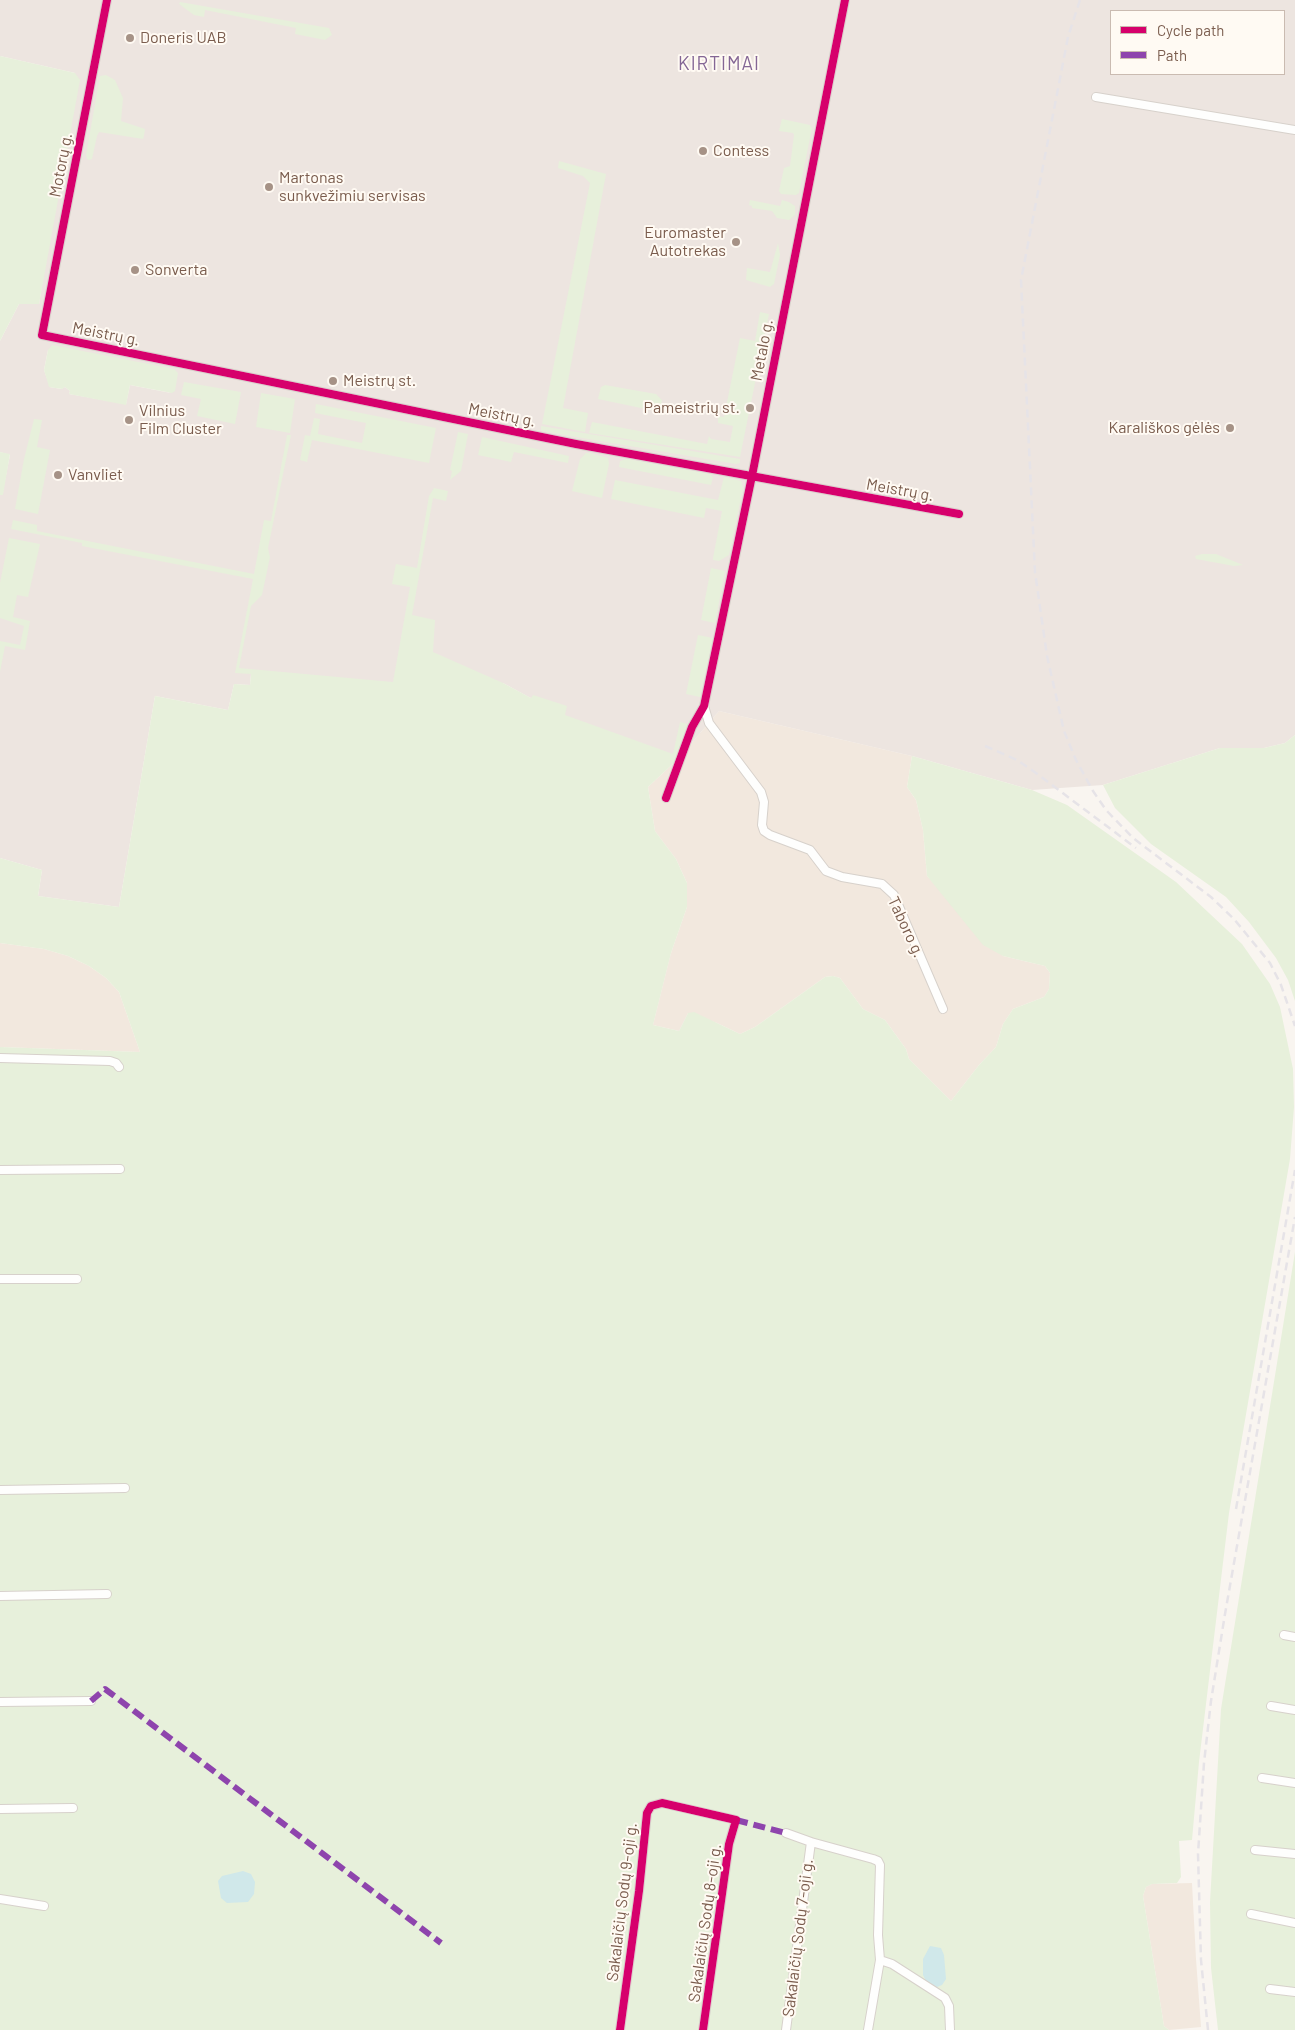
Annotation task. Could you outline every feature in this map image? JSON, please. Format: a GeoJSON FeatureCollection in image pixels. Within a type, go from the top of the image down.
{"type":"FeatureCollection","features":[{"type":"Feature","properties":{"kind":"street","name":"Motorų g."},"geometry":{"type":"LineString","coordinates":[[42,335],[108,0]]}},
{"type":"Feature","properties":{"kind":"street","name":"Metalo g."},"geometry":{"type":"LineString","coordinates":[[704,706],[752,476],[845,0]]}},
{"type":"Feature","properties":{"kind":"street"},"geometry":{"type":"LineString","coordinates":[[1096,97],[1295,130]]}},
{"type":"Feature","properties":{"kind":"street","name":"Meistrų g."},"geometry":{"type":"LineString","coordinates":[[42,335],[576,444],[959,514]]}},
{"type":"Feature","properties":{"kind":"street"},"geometry":{"type":"LineString","coordinates":[[666,798],[692,727],[704,706]]}},
{"type":"Feature","properties":{"kind":"street","name":"Taboro g."},"geometry":{"type":"LineString","coordinates":[[704,706],[708,723],[761,792],[764,802],[762,825],[764,830],[770,835],[810,850],[826,871],[842,877],[882,884],[894,895],[943,1009]]}},
{"type":"Feature","properties":{"kind":"street"},"geometry":{"type":"LineString","coordinates":[[0,1058],[110,1061],[116,1063],[119,1067]]}},
{"type":"Feature","properties":{"kind":"street"},"geometry":{"type":"LineString","coordinates":[[0,1170],[120,1170]]}},
{"type":"Feature","properties":{"kind":"street"},"geometry":{"type":"LineString","coordinates":[[0,1279],[78,1279]]}},
{"type":"Feature","properties":{"kind":"street"},"geometry":{"type":"LineString","coordinates":[[0,1490],[125,1488]]}},
{"type":"Feature","properties":{"kind":"street"},"geometry":{"type":"LineString","coordinates":[[0,1596],[108,1594]]}},
{"type":"Feature","properties":{"kind":"street"},"geometry":{"type":"LineString","coordinates":[[1284,1635],[1295,1637]]}},
{"type":"Feature","properties":{"kind":"street"},"geometry":{"type":"LineString","coordinates":[[0,1702],[91,1701]]}},
{"type":"Feature","properties":{"kind":"street"},"geometry":{"type":"LineString","coordinates":[[1271,1706],[1295,1710]]}},
{"type":"Feature","properties":{"kind":"street"},"geometry":{"type":"LineString","coordinates":[[1262,1778],[1295,1783]]}},
{"type":"Feature","properties":{"kind":"street","name":"Sakalaičių Sodų 9-oji g."},"geometry":{"type":"LineString","coordinates":[[620,2030],[647,1813],[651,1806],[662,1803],[736,1820]]}},
{"type":"Feature","properties":{"kind":"street"},"geometry":{"type":"LineString","coordinates":[[0,1809],[74,1808]]}},
{"type":"Feature","properties":{"kind":"street","name":"Sakalaičių Sodų 8-oji g."},"geometry":{"type":"LineString","coordinates":[[703,2030],[729,1844],[736,1820]]}},
{"type":"Feature","properties":{"kind":"street","name":"Sakalaičių Sodų 7-oji g."},"geometry":{"type":"LineString","coordinates":[[786,1833],[811,1842],[786,2030]]}},
{"type":"Feature","properties":{"kind":"street"},"geometry":{"type":"LineString","coordinates":[[811,1842],[878,1860],[880,1865],[878,1936],[880,1960],[868,2030]]}},
{"type":"Feature","properties":{"kind":"street"},"geometry":{"type":"LineString","coordinates":[[1255,1850],[1295,1854]]}},
{"type":"Feature","properties":{"kind":"street"},"geometry":{"type":"LineString","coordinates":[[0,1899],[44,1906]]}},
{"type":"Feature","properties":{"kind":"street"},"geometry":{"type":"LineString","coordinates":[[1252,1914],[1295,1923]]}},
{"type":"Feature","properties":{"kind":"street"},"geometry":{"type":"LineString","coordinates":[[880,1960],[892,1964],[945,1998],[948,2006],[950,2030]]}},
{"type":"Feature","properties":{"kind":"street"},"geometry":{"type":"LineString","coordinates":[[1270,1989],[1295,1992]]}},
{"type":"Feature","properties":{"kind":"shaded area"},"geometry":{"type":"Polygon","coordinates":[[[0,0],[1295,0],[1295,735],[1285,743],[1264,748],[1220,748],[1103,785],[1032,790],[912,756],[719,711],[677,760],[586,728],[503,683],[395,686],[251,674],[250,685],[234,684],[228,710],[155,696],[119,907],[38,896],[42,870],[0,858],[0,495],[2,495],[10,455],[0,452],[0,341],[19,304],[39,304],[75,73],[0,56],[0,0]],[[48,350],[44,370],[50,387],[61,389],[65,387],[70,391],[69,394],[126,404],[130,385],[171,393],[48,350]]]}},
{"type":"Feature","properties":{"kind":"shaded area"},"geometry":{"type":"Polygon","coordinates":[[[719,711],[912,756],[907,787],[916,800],[923,830],[927,876],[1003,956],[1045,966],[1050,973],[1049,989],[1044,997],[1013,1009],[1003,1024],[996,1047],[979,1065],[951,1101],[909,1059],[906,1049],[885,1020],[863,1009],[840,978],[833,976],[825,977],[755,1027],[740,1034],[717,1023],[688,1013],[679,1031],[653,1025],[671,953],[687,907],[687,883],[676,859],[655,831],[648,787],[677,760],[719,711]]]}},
{"type":"Feature","properties":{"kind":"shaded area"},"geometry":{"type":"Polygon","coordinates":[[[0,943],[44,949],[68,956],[89,966],[106,978],[119,992],[140,1052],[0,1047],[0,943]]]}},
{"type":"Feature","properties":{"kind":"shaded area"},"geometry":{"type":"Polygon","coordinates":[[[1192,1883],[1201,2027],[1169,2030],[1164,2026],[1143,1896],[1146,1887],[1152,1884],[1192,1883]]]}},
{"type":"Feature","properties":{"kind":"green space"},"geometry":{"type":"Polygon","coordinates":[[[180,2],[329,28],[332,35],[325,40],[295,34],[296,28],[205,10],[204,17],[194,15],[179,4],[180,2]]]}},
{"type":"Feature","properties":{"kind":"green space"},"geometry":{"type":"Polygon","coordinates":[[[0,56],[75,73],[80,80],[39,304],[19,304],[0,341],[0,56]]]}},
{"type":"Feature","properties":{"kind":"green space"},"geometry":{"type":"Polygon","coordinates":[[[106,75],[115,80],[123,98],[121,121],[145,129],[144,136],[143,139],[99,132],[92,159],[89,160],[86,155],[100,76],[106,75]]]}},
{"type":"Feature","properties":{"kind":"green space"},"geometry":{"type":"Polygon","coordinates":[[[782,119],[810,125],[812,128],[799,193],[796,195],[781,194],[779,191],[784,168],[790,166],[794,135],[793,133],[779,131],[782,119]]]}},
{"type":"Feature","properties":{"kind":"green space"},"geometry":{"type":"Polygon","coordinates":[[[559,161],[606,174],[563,408],[588,413],[585,432],[542,424],[590,183],[583,176],[558,168],[559,161]]]}},
{"type":"Feature","properties":{"kind":"green space"},"geometry":{"type":"Polygon","coordinates":[[[750,200],[780,206],[782,200],[789,202],[795,206],[795,215],[789,220],[777,218],[772,211],[752,208],[749,205],[750,200]]]}},
{"type":"Feature","properties":{"kind":"green space"},"geometry":{"type":"Polygon","coordinates":[[[778,243],[780,255],[774,284],[770,287],[746,280],[747,268],[770,272],[778,243]]]}},
{"type":"Feature","properties":{"kind":"green space"},"geometry":{"type":"Polygon","coordinates":[[[760,312],[769,314],[740,457],[589,433],[592,422],[707,444],[709,436],[711,439],[730,442],[733,426],[718,423],[718,416],[724,417],[740,338],[755,341],[760,312]]]}},
{"type":"Feature","properties":{"kind":"green space"},"geometry":{"type":"Polygon","coordinates":[[[52,345],[174,369],[178,373],[175,391],[172,393],[130,385],[126,405],[69,394],[70,391],[65,387],[62,389],[49,387],[44,370],[48,350],[52,345]]]}},
{"type":"Feature","properties":{"kind":"green space"},"geometry":{"type":"Polygon","coordinates":[[[184,382],[241,392],[235,424],[197,416],[201,399],[181,395],[184,382]]]}},
{"type":"Feature","properties":{"kind":"green space"},"geometry":{"type":"Polygon","coordinates":[[[605,385],[656,394],[662,400],[660,412],[598,399],[601,387],[605,385]]]}},
{"type":"Feature","properties":{"kind":"green space"},"geometry":{"type":"Polygon","coordinates":[[[261,393],[295,399],[290,433],[256,427],[261,393]]]}},
{"type":"Feature","properties":{"kind":"green space"},"geometry":{"type":"Polygon","coordinates":[[[316,404],[436,428],[429,463],[312,440],[307,462],[300,460],[305,435],[310,436],[314,418],[320,419],[318,434],[362,443],[366,423],[315,413],[316,404]]]}},
{"type":"Feature","properties":{"kind":"green space"},"geometry":{"type":"Polygon","coordinates":[[[34,419],[42,420],[37,447],[50,450],[38,514],[15,509],[24,459],[34,419]]]}},
{"type":"Feature","properties":{"kind":"green space"},"geometry":{"type":"Polygon","coordinates":[[[541,426],[740,459],[740,463],[736,464],[541,431],[541,426]]]}},
{"type":"Feature","properties":{"kind":"green space"},"geometry":{"type":"Polygon","coordinates":[[[458,432],[468,434],[461,471],[450,480],[452,471],[450,470],[458,432]]]}},
{"type":"Feature","properties":{"kind":"green space"},"geometry":{"type":"Polygon","coordinates":[[[287,435],[291,435],[268,548],[270,557],[262,595],[251,606],[239,668],[393,682],[410,587],[392,584],[396,564],[417,568],[429,496],[434,488],[448,491],[446,501],[433,498],[412,615],[435,620],[433,652],[503,683],[531,698],[533,695],[567,706],[565,715],[673,754],[680,722],[687,724],[677,760],[648,787],[655,831],[676,859],[687,883],[687,907],[671,953],[653,1025],[679,1031],[688,1013],[694,1012],[740,1034],[755,1027],[825,977],[833,976],[840,978],[863,1009],[885,1020],[906,1049],[909,1059],[951,1101],[979,1065],[996,1047],[1003,1024],[1013,1009],[1044,997],[1049,989],[1050,973],[1045,966],[1003,956],[983,945],[927,876],[923,830],[916,800],[907,787],[912,756],[1032,790],[1067,805],[1176,882],[1242,944],[1270,984],[1280,1007],[1293,1069],[1294,1107],[1290,1159],[1229,1513],[1199,1762],[1192,1840],[1179,1841],[1181,1877],[1177,1883],[1152,1884],[1146,1887],[1143,1896],[1164,2026],[1169,2030],[0,2030],[0,1047],[140,1052],[119,992],[106,978],[89,966],[68,956],[44,949],[0,943],[0,858],[42,870],[38,896],[119,907],[155,696],[228,710],[234,684],[250,685],[251,674],[235,673],[253,579],[82,546],[82,543],[11,529],[13,520],[37,525],[37,531],[254,574],[264,520],[271,521],[287,435]]]}},
{"type":"Feature","properties":{"kind":"green space"},"geometry":{"type":"Polygon","coordinates":[[[482,437],[569,456],[568,463],[514,452],[511,462],[478,455],[482,437]]]}},
{"type":"Feature","properties":{"kind":"green space"},"geometry":{"type":"Polygon","coordinates":[[[0,452],[10,454],[3,495],[0,495],[0,452]]]}},
{"type":"Feature","properties":{"kind":"green space"},"geometry":{"type":"Polygon","coordinates":[[[586,453],[608,458],[609,464],[602,498],[572,491],[580,459],[586,453]]]}},
{"type":"Feature","properties":{"kind":"green space"},"geometry":{"type":"Polygon","coordinates":[[[627,459],[710,474],[713,477],[711,485],[619,467],[620,461],[627,459]]]}},
{"type":"Feature","properties":{"kind":"green space"},"geometry":{"type":"Polygon","coordinates":[[[724,477],[741,481],[743,488],[729,555],[719,561],[713,560],[713,558],[722,511],[706,508],[704,518],[611,499],[615,480],[718,500],[724,477]]]}},
{"type":"Feature","properties":{"kind":"green space"},"geometry":{"type":"Polygon","coordinates":[[[9,538],[40,544],[28,597],[17,595],[13,617],[30,621],[25,650],[5,646],[0,672],[0,641],[20,645],[24,626],[0,618],[0,583],[9,538]]]}},
{"type":"Feature","properties":{"kind":"green space"},"geometry":{"type":"Polygon","coordinates":[[[1216,554],[1243,565],[1234,566],[1196,559],[1195,556],[1216,554]]]}},
{"type":"Feature","properties":{"kind":"green space"},"geometry":{"type":"Polygon","coordinates":[[[711,568],[725,571],[715,623],[701,620],[711,568]]]}},
{"type":"Feature","properties":{"kind":"green space"},"geometry":{"type":"Polygon","coordinates":[[[698,635],[713,638],[700,697],[686,694],[698,635]]]}},
{"type":"Feature","properties":{"kind":"green space"},"geometry":{"type":"Polygon","coordinates":[[[1295,735],[1295,1001],[1288,980],[1276,958],[1249,922],[1226,897],[1151,844],[1115,808],[1103,785],[1220,748],[1264,748],[1285,743],[1295,735]]]}},
{"type":"Feature","properties":{"kind":"green space"},"geometry":{"type":"Polygon","coordinates":[[[1295,1252],[1295,2030],[1218,2030],[1211,1968],[1210,1902],[1221,1709],[1295,1252]]]}},
{"type":"Feature","properties":{"kind":"water"},"geometry":{"type":"Polygon","coordinates":[[[243,1871],[251,1874],[255,1882],[254,1894],[248,1902],[227,1903],[221,1898],[218,1881],[222,1876],[243,1871]]]}},
{"type":"Feature","properties":{"kind":"water"},"geometry":{"type":"Polygon","coordinates":[[[930,1946],[941,1948],[944,1955],[946,1979],[942,1985],[937,1987],[928,1985],[923,1975],[923,1959],[930,1946]]]}},
{"type":"Feature","properties":{"kind":"railway"},"geometry":{"type":"LineString","coordinates":[[1080,0],[1068,37],[1021,280],[1035,572],[1047,656],[1064,731],[1076,760],[1093,791],[1106,810],[1133,838],[1211,897],[1234,919],[1270,963],[1281,985],[1295,1026]]}},
{"type":"Feature","properties":{"kind":"railway"},"geometry":{"type":"LineString","coordinates":[[985,746],[1017,760],[1136,848]]}},
{"type":"Feature","properties":{"kind":"railway"},"geometry":{"type":"LineString","coordinates":[[1236,1509],[1295,1170]]}},
{"type":"Feature","properties":{"kind":"railway"},"geometry":{"type":"LineString","coordinates":[[1208,2030],[1201,1960],[1198,1854],[1204,1763],[1211,1701],[1225,1614],[1295,1217]]}},
{"type":"Feature","properties":{"kind":"marked path"},"geometry":{"type":"LineString","coordinates":[[91,1701],[105,1689],[441,1943]]}},
{"type":"Feature","properties":{"kind":"marked path"},"geometry":{"type":"LineString","coordinates":[[736,1820],[786,1833]]}},
{"type":"Feature","properties":{"kind":"cycle path"},"geometry":{"type":"LineString","coordinates":[[107,0],[42,335],[576,444],[959,514]]}},
{"type":"Feature","properties":{"kind":"cycle path"},"geometry":{"type":"LineString","coordinates":[[666,798],[692,727],[704,706],[752,476],[845,0]]}},
{"type":"Feature","properties":{"kind":"cycle path"},"geometry":{"type":"LineString","coordinates":[[620,2030],[639,1891],[647,1813],[651,1806],[662,1803],[736,1820],[729,1844],[703,2030]]}},
{"type":"Feature","properties":{"kind":"place","name":"Doneris UAB"},"geometry":{"type":"Point","coordinates":[130,38]}},
{"type":"Feature","properties":{"kind":"place","name":"Contess"},"geometry":{"type":"Point","coordinates":[703,151]}},
{"type":"Feature","properties":{"kind":"place","name":"Martonas sunkvežimiu servisas"},"geometry":{"type":"Point","coordinates":[269,187]}},
{"type":"Feature","properties":{"kind":"place","name":"Euromaster Autotrekas"},"geometry":{"type":"Point","coordinates":[736,242]}},
{"type":"Feature","properties":{"kind":"place","name":"Sonverta"},"geometry":{"type":"Point","coordinates":[135,270]}},
{"type":"Feature","properties":{"kind":"place","name":"Meistrų st."},"geometry":{"type":"Point","coordinates":[333,381]}},
{"type":"Feature","properties":{"kind":"place","name":"Pameistrių st."},"geometry":{"type":"Point","coordinates":[750,408]}},
{"type":"Feature","properties":{"kind":"place","name":"Vilnius Film Cluster"},"geometry":{"type":"Point","coordinates":[129,420]}},
{"type":"Feature","properties":{"kind":"place","name":"Karališkos gėlės"},"geometry":{"type":"Point","coordinates":[1230,428]}},
{"type":"Feature","properties":{"kind":"place","name":"Vanvliet"},"geometry":{"type":"Point","coordinates":[58,475]}},
{"type":"Feature","properties":{"kind":"district","name":"KIRTIMAI"},"geometry":{"type":"Point","coordinates":[719,64]}}]}
